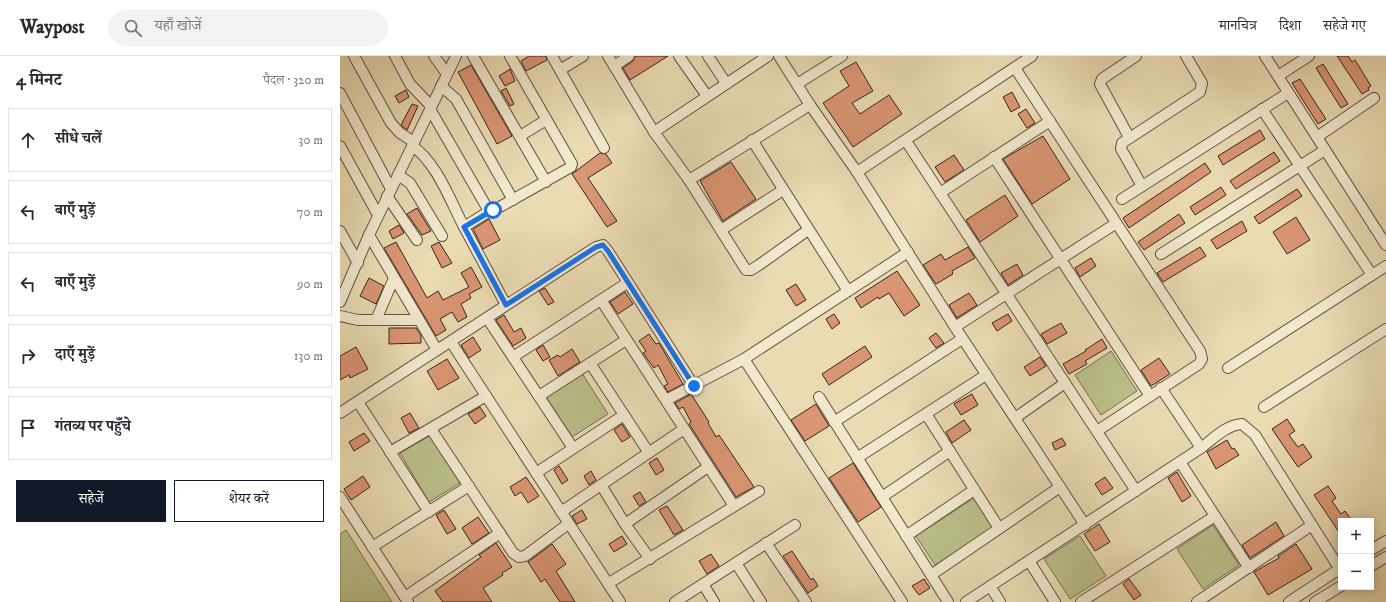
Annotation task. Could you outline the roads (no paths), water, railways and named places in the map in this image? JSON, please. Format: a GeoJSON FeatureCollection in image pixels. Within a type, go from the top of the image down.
{"type":"FeatureCollection","features":[{"type":"Feature","properties":{"kind":"street"},"geometry":{"type":"LineString","coordinates":[[354,56],[391,123],[400,134],[422,152],[430,163],[506,305]]}},
{"type":"Feature","properties":{"kind":"street"},"geometry":{"type":"LineString","coordinates":[[395,56],[410,84],[430,108],[486,206],[491,210]]}},
{"type":"Feature","properties":{"kind":"street"},"geometry":{"type":"LineString","coordinates":[[434,56],[447,74]]}},
{"type":"Feature","properties":{"kind":"street"},"geometry":{"type":"LineString","coordinates":[[340,302],[358,263],[368,235],[456,56]]}},
{"type":"Feature","properties":{"kind":"street"},"geometry":{"type":"LineString","coordinates":[[473,56],[546,182]]}},
{"type":"Feature","properties":{"kind":"street"},"geometry":{"type":"LineString","coordinates":[[464,227],[491,210],[546,182],[572,165],[510,56]]}},
{"type":"Feature","properties":{"kind":"street"},"geometry":{"type":"LineString","coordinates":[[552,56],[604,148]]}},
{"type":"Feature","properties":{"kind":"street"},"geometry":{"type":"LineString","coordinates":[[560,70],[583,56]]}},
{"type":"Feature","properties":{"kind":"street"},"geometry":{"type":"LineString","coordinates":[[608,56],[654,132],[689,180],[746,270],[751,270],[759,265],[808,230]]}},
{"type":"Feature","properties":{"kind":"street"},"geometry":{"type":"LineString","coordinates":[[614,66],[629,56]]}},
{"type":"Feature","properties":{"kind":"street"},"geometry":{"type":"LineString","coordinates":[[679,56],[707,96]]}},
{"type":"Feature","properties":{"kind":"street"},"geometry":{"type":"LineString","coordinates":[[708,56],[726,84]]}},
{"type":"Feature","properties":{"kind":"street"},"geometry":{"type":"LineString","coordinates":[[654,132],[768,56]]}},
{"type":"Feature","properties":{"kind":"street"},"geometry":{"type":"LineString","coordinates":[[779,56],[810,105],[857,172],[962,339],[1085,524]]}},
{"type":"Feature","properties":{"kind":"street"},"geometry":{"type":"LineString","coordinates":[[1129,137],[1102,90],[1100,80],[1136,56]]}},
{"type":"Feature","properties":{"kind":"street"},"geometry":{"type":"LineString","coordinates":[[1142,186],[1121,149],[1122,142],[1200,92],[1202,83],[1186,56]]}},
{"type":"Feature","properties":{"kind":"street"},"geometry":{"type":"LineString","coordinates":[[1265,56],[1386,245]]}},
{"type":"Feature","properties":{"kind":"street"},"geometry":{"type":"LineString","coordinates":[[1278,76],[1309,56]]}},
{"type":"Feature","properties":{"kind":"street"},"geometry":{"type":"LineString","coordinates":[[797,84],[839,57]]}},
{"type":"Feature","properties":{"kind":"street"},"geometry":{"type":"LineString","coordinates":[[857,172],[906,141],[1029,57]]}},
{"type":"Feature","properties":{"kind":"street"},"geometry":{"type":"LineString","coordinates":[[1014,68],[1200,352],[1202,359],[1199,364],[1096,431]]}},
{"type":"Feature","properties":{"kind":"street"},"geometry":{"type":"LineString","coordinates":[[441,86],[456,99],[513,200]]}},
{"type":"Feature","properties":{"kind":"street"},"geometry":{"type":"LineString","coordinates":[[340,93],[389,192],[417,240]]}},
{"type":"Feature","properties":{"kind":"street"},"geometry":{"type":"LineString","coordinates":[[1122,199],[1288,93]]}},
{"type":"Feature","properties":{"kind":"street"},"geometry":{"type":"LineString","coordinates":[[1317,137],[1374,98]]}},
{"type":"Feature","properties":{"kind":"street"},"geometry":{"type":"LineString","coordinates":[[689,180],[810,105]]}},
{"type":"Feature","properties":{"kind":"street"},"geometry":{"type":"LineString","coordinates":[[1262,109],[1372,275]]}},
{"type":"Feature","properties":{"kind":"street"},"geometry":{"type":"LineString","coordinates":[[520,136],[546,120]]}},
{"type":"Feature","properties":{"kind":"street"},"geometry":{"type":"LineString","coordinates":[[940,193],[1050,121]]}},
{"type":"Feature","properties":{"kind":"street"},"geometry":{"type":"LineString","coordinates":[[752,140],[848,291]]}},
{"type":"Feature","properties":{"kind":"street"},"geometry":{"type":"LineString","coordinates":[[906,141],[1136,491]]}},
{"type":"Feature","properties":{"kind":"street"},"geometry":{"type":"LineString","coordinates":[[340,146],[378,215]]}},
{"type":"Feature","properties":{"kind":"street"},"geometry":{"type":"LineString","coordinates":[[1161,254],[1325,150]]}},
{"type":"Feature","properties":{"kind":"street"},"geometry":{"type":"LineString","coordinates":[[994,157],[1150,396]]}},
{"type":"Feature","properties":{"kind":"street"},"geometry":{"type":"LineString","coordinates":[[398,175],[410,183],[442,236]]}},
{"type":"Feature","properties":{"kind":"street"},"geometry":{"type":"LineString","coordinates":[[720,230],[783,190]]}},
{"type":"Feature","properties":{"kind":"street"},"geometry":{"type":"LineString","coordinates":[[955,327],[1115,224]]}},
{"type":"Feature","properties":{"kind":"street"},"geometry":{"type":"LineString","coordinates":[[340,231],[358,263]]}},
{"type":"Feature","properties":{"kind":"street"},"geometry":{"type":"LineString","coordinates":[[368,235],[437,350]]}},
{"type":"Feature","properties":{"kind":"street"},"geometry":{"type":"LineString","coordinates":[[340,412],[358,402],[596,247],[603,245],[694,386]]}},
{"type":"Feature","properties":{"kind":"street"},"geometry":{"type":"LineString","coordinates":[[666,400],[744,359],[908,252]]}},
{"type":"Feature","properties":{"kind":"street"},"geometry":{"type":"LineString","coordinates":[[1228,368],[1386,266]]}},
{"type":"Feature","properties":{"kind":"street"},"geometry":{"type":"LineString","coordinates":[[376,320],[394,278]]}},
{"type":"Feature","properties":{"kind":"street"},"geometry":{"type":"LineString","coordinates":[[513,357],[627,283]]}},
{"type":"Feature","properties":{"kind":"street"},"geometry":{"type":"LineString","coordinates":[[601,300],[734,506]]}},
{"type":"Feature","properties":{"kind":"street"},"geometry":{"type":"LineString","coordinates":[[340,316],[358,320],[419,320]]}},
{"type":"Feature","properties":{"kind":"street"},"geometry":{"type":"LineString","coordinates":[[487,318],[573,448]]}},
{"type":"Feature","properties":{"kind":"street"},"geometry":{"type":"LineString","coordinates":[[1264,407],[1386,329]]}},
{"type":"Feature","properties":{"kind":"street"},"geometry":{"type":"LineString","coordinates":[[834,422],[962,339]]}},
{"type":"Feature","properties":{"kind":"street"},"geometry":{"type":"LineString","coordinates":[[539,396],[626,340]]}},
{"type":"Feature","properties":{"kind":"street"},"geometry":{"type":"LineString","coordinates":[[451,342],[620,602]]}},
{"type":"Feature","properties":{"kind":"street"},"geometry":{"type":"LineString","coordinates":[[744,359],[902,602]]}},
{"type":"Feature","properties":{"kind":"street"},"geometry":{"type":"LineString","coordinates":[[590,363],[649,453]]}},
{"type":"Feature","properties":{"kind":"street"},"geometry":{"type":"LineString","coordinates":[[857,458],[986,375]]}},
{"type":"Feature","properties":{"kind":"street"},"geometry":{"type":"LineString","coordinates":[[1015,418],[1065,383]]}},
{"type":"Feature","properties":{"kind":"street"},"geometry":{"type":"LineString","coordinates":[[1161,388],[1201,448]]}},
{"type":"Feature","properties":{"kind":"street"},"geometry":{"type":"LineString","coordinates":[[390,452],[486,396]]}},
{"type":"Feature","properties":{"kind":"street"},"geometry":{"type":"LineString","coordinates":[[819,397],[948,602]]}},
{"type":"Feature","properties":{"kind":"street"},"geometry":{"type":"LineString","coordinates":[[358,402],[429,512]]}},
{"type":"Feature","properties":{"kind":"street"},"geometry":{"type":"LineString","coordinates":[[926,414],[999,528]]}},
{"type":"Feature","properties":{"kind":"street"},"geometry":{"type":"LineString","coordinates":[[536,473],[624,415]]}},
{"type":"Feature","properties":{"kind":"street"},"geometry":{"type":"LineString","coordinates":[[966,602],[1235,425],[1242,424],[1255,435],[1338,564]]}},
{"type":"Feature","properties":{"kind":"street"},"geometry":{"type":"LineString","coordinates":[[431,429],[513,553],[518,557],[525,556],[568,524]]}},
{"type":"Feature","properties":{"kind":"street"},"geometry":{"type":"LineString","coordinates":[[561,512],[684,430]]}},
{"type":"Feature","properties":{"kind":"street"},"geometry":{"type":"LineString","coordinates":[[882,497],[950,452]]}},
{"type":"Feature","properties":{"kind":"street"},"geometry":{"type":"LineString","coordinates":[[1180,462],[1248,568]]}},
{"type":"Feature","properties":{"kind":"street"},"geometry":{"type":"LineString","coordinates":[[625,524],[708,467]]}},
{"type":"Feature","properties":{"kind":"street"},"geometry":{"type":"LineString","coordinates":[[601,485],[625,524],[650,559]]}},
{"type":"Feature","properties":{"kind":"street"},"geometry":{"type":"LineString","coordinates":[[372,547],[469,486]]}},
{"type":"Feature","properties":{"kind":"street"},"geometry":{"type":"LineString","coordinates":[[931,575],[1060,487]]}},
{"type":"Feature","properties":{"kind":"street"},"geometry":{"type":"LineString","coordinates":[[609,583],[650,559],[759,490]]}},
{"type":"Feature","properties":{"kind":"street"},"geometry":{"type":"LineString","coordinates":[[906,536],[974,490]]}},
{"type":"Feature","properties":{"kind":"street"},"geometry":{"type":"LineString","coordinates":[[341,499],[406,600],[500,533]]}},
{"type":"Feature","properties":{"kind":"street"},"geometry":{"type":"LineString","coordinates":[[1081,602],[1215,516]]}},
{"type":"Feature","properties":{"kind":"street"},"geometry":{"type":"LineString","coordinates":[[676,602],[795,525]]}},
{"type":"Feature","properties":{"kind":"street"},"geometry":{"type":"LineString","coordinates":[[1197,602],[1312,525]]}},
{"type":"Feature","properties":{"kind":"street"},"geometry":{"type":"LineString","coordinates":[[1374,548],[1386,541]]}},
{"type":"Feature","properties":{"kind":"street"},"geometry":{"type":"LineString","coordinates":[[766,543],[806,602]]}},
{"type":"Feature","properties":{"kind":"street"},"geometry":{"type":"LineString","coordinates":[[1374,564],[1386,557]]}},
{"type":"Feature","properties":{"kind":"street"},"geometry":{"type":"LineString","coordinates":[[1029,561],[1055,602]]}},
{"type":"Feature","properties":{"kind":"street"},"geometry":{"type":"LineString","coordinates":[[736,563],[761,602]]}},
{"type":"Feature","properties":{"kind":"street"},"geometry":{"type":"LineString","coordinates":[[1289,602],[1338,571]]}},
{"type":"Feature","properties":{"kind":"street"},"geometry":{"type":"LineString","coordinates":[[703,584],[714,602]]}},
{"type":"Feature","properties":{"kind":"street"},"geometry":{"type":"LineString","coordinates":[[990,586],[1000,602]]}},
{"type":"Feature","properties":{"kind":"street"},"geometry":{"type":"LineString","coordinates":[[1316,602],[1338,588]]}}]}
